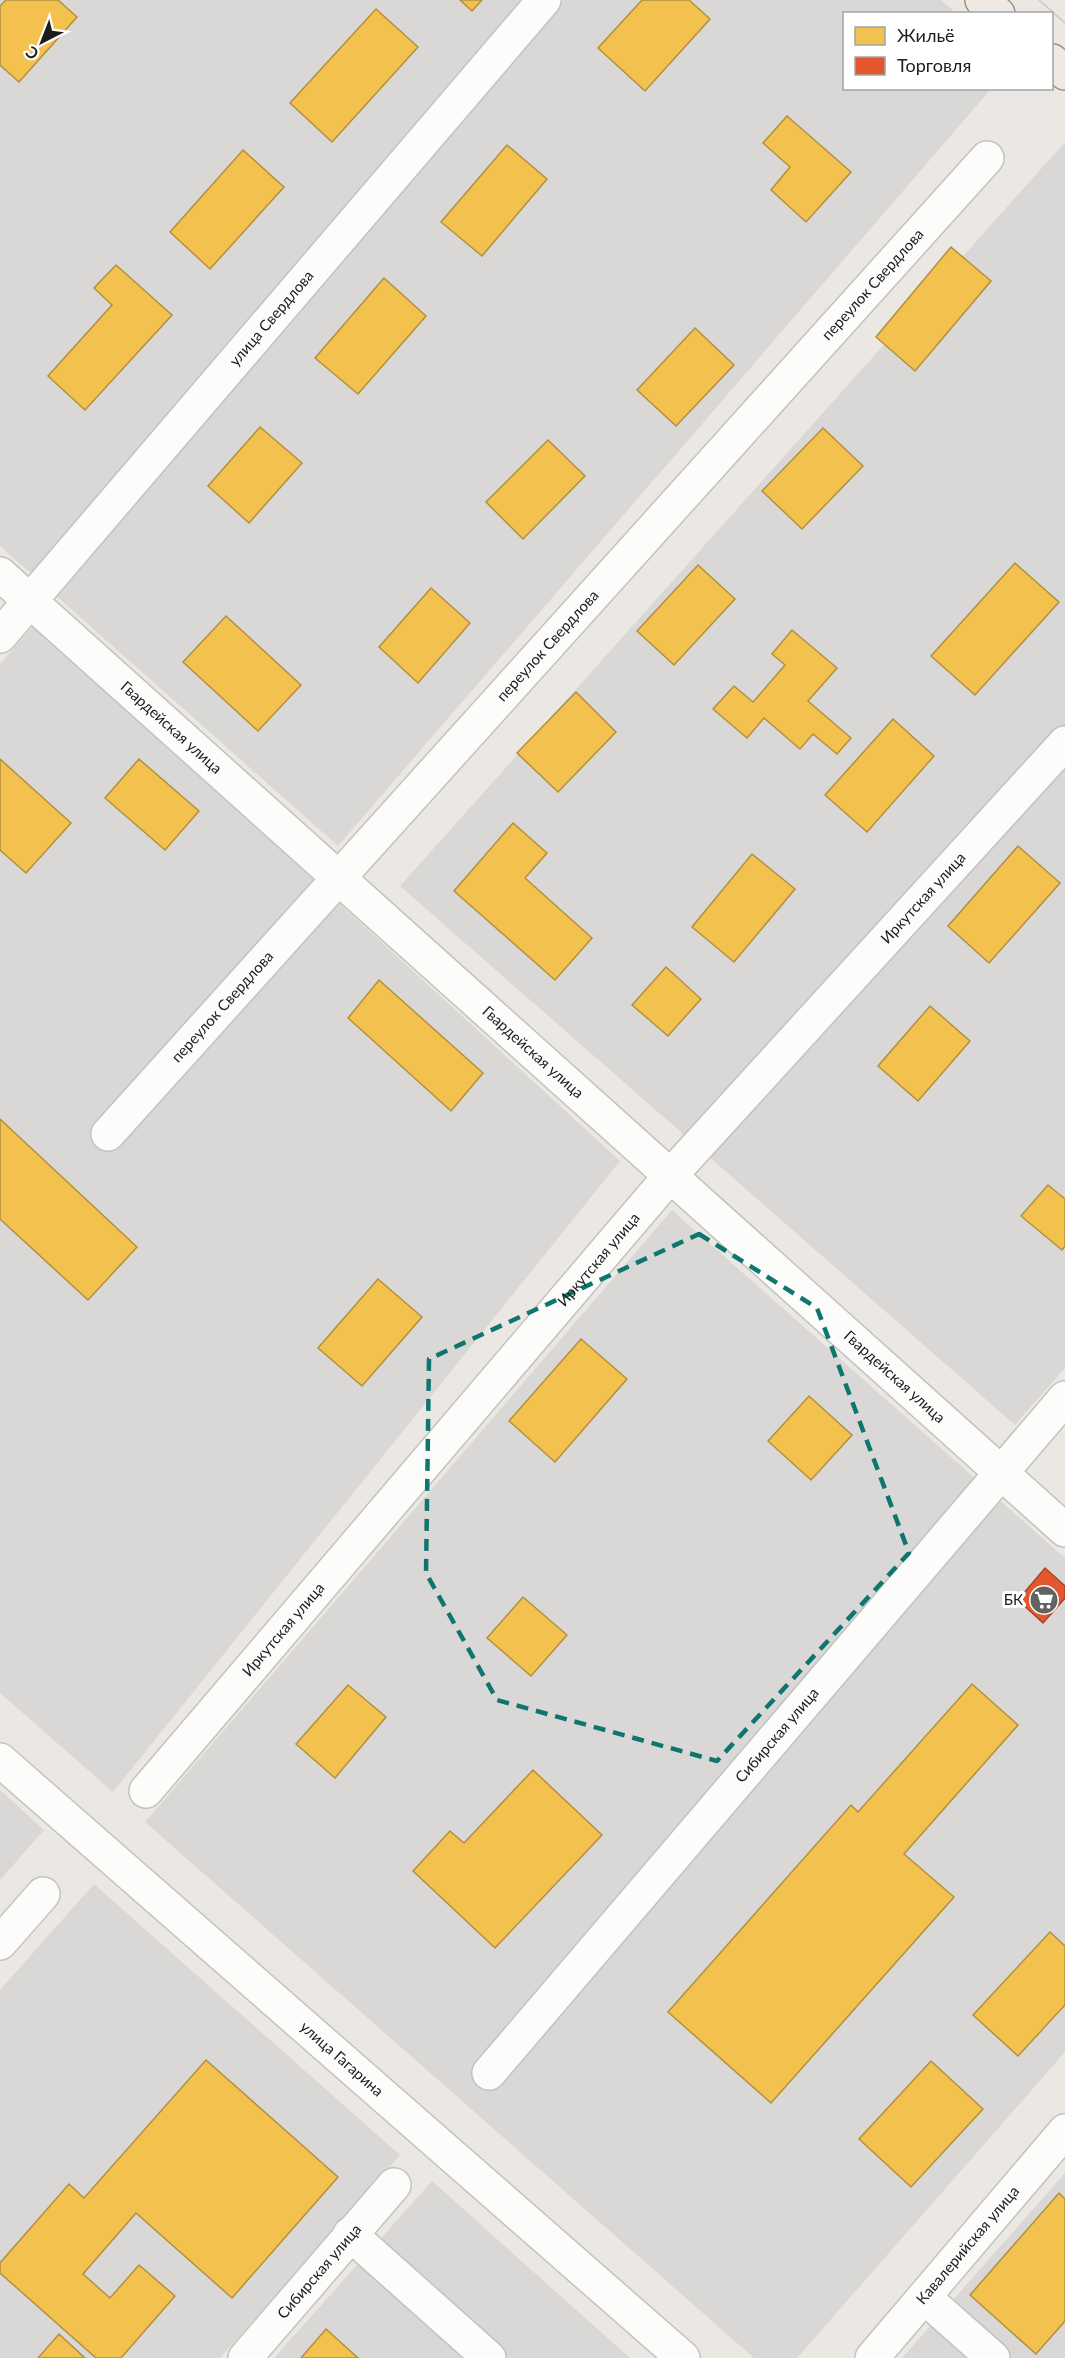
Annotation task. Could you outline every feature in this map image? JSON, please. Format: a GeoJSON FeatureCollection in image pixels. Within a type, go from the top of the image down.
{"type":"FeatureCollection","features":[{"type":"Feature","properties":{"kind":"main road"},"geometry":{"type":"LineString","coordinates":[[982,0],[996,12]]}},
{"type":"Feature","properties":{"kind":"main road"},"geometry":{"type":"LineString","coordinates":[[1053,62],[1065,73]]}},
{"type":"Feature","properties":{"kind":"street","name":"улица Свердлова"},"geometry":{"type":"LineString","coordinates":[[0,636],[544,0]]}},
{"type":"Feature","properties":{"kind":"street","name":"переулок Свердлова"},"geometry":{"type":"LineString","coordinates":[[108,1134],[987,158]]}},
{"type":"Feature","properties":{"kind":"street","name":"Гвардейская улица"},"geometry":{"type":"LineString","coordinates":[[0,574],[1065,1530]]}},
{"type":"Feature","properties":{"kind":"street","name":"Иркутская улица"},"geometry":{"type":"LineString","coordinates":[[146,1791],[670,1176],[1065,743]]}},
{"type":"Feature","properties":{"kind":"street","name":"Сибирская улица"},"geometry":{"type":"LineString","coordinates":[[489,2073],[999,1472],[1065,1398]]}},
{"type":"Feature","properties":{"kind":"street","name":"улица Гагарина"},"geometry":{"type":"LineString","coordinates":[[0,1760],[683,2358]]}},
{"type":"Feature","properties":{"kind":"street"},"geometry":{"type":"LineString","coordinates":[[0,1943],[43,1894]]}},
{"type":"Feature","properties":{"kind":"street","name":"Кавалерийская улица"},"geometry":{"type":"LineString","coordinates":[[872,2358],[1065,2131]]}},
{"type":"Feature","properties":{"kind":"street","name":"Сибирская улица"},"geometry":{"type":"LineString","coordinates":[[245,2358],[394,2185]]}},
{"type":"Feature","properties":{"kind":"street"},"geometry":{"type":"LineString","coordinates":[[350,2234],[489,2358]]}},
{"type":"Feature","properties":{"kind":"street"},"geometry":{"type":"LineString","coordinates":[[924,2297],[993,2358]]}},
{"type":"Feature","properties":{"kind":"highlighted area"},"geometry":{"type":"Polygon","coordinates":[[[699,1234],[817,1308],[909,1553],[717,1761],[497,1700],[426,1573],[429,1359],[699,1234]]]}},
{"type":"Feature","properties":{"kind":"shaded area"},"geometry":{"type":"Polygon","coordinates":[[[0,0],[941,0],[955,12],[843,12],[843,90],[990,90],[338,846],[0,546],[0,0]]]}},
{"type":"Feature","properties":{"kind":"shaded area"},"geometry":{"type":"Polygon","coordinates":[[[1065,142],[1065,1368],[1015,1425],[400,886],[1065,142]]]}},
{"type":"Feature","properties":{"kind":"shaded area"},"geometry":{"type":"Polygon","coordinates":[[[35,624],[620,1161],[113,1792],[0,1693],[0,664],[35,624]]]}},
{"type":"Feature","properties":{"kind":"shaded area"},"geometry":{"type":"Polygon","coordinates":[[[672,1210],[1065,1558],[1065,2052],[797,2358],[754,2358],[145,1822],[672,1210]]]}},
{"type":"Feature","properties":{"kind":"shaded area"},"geometry":{"type":"Polygon","coordinates":[[[0,1790],[44,1830],[0,1880],[0,1790]]]}},
{"type":"Feature","properties":{"kind":"shaded area"},"geometry":{"type":"Polygon","coordinates":[[[94,1884],[400,2155],[220,2358],[0,2358],[0,1990],[94,1884]]]}},
{"type":"Feature","properties":{"kind":"shaded area"},"geometry":{"type":"Polygon","coordinates":[[[1065,2173],[1065,2358],[902,2358],[1065,2173]]]}},
{"type":"Feature","properties":{"kind":"shaded area"},"geometry":{"type":"Polygon","coordinates":[[[432,2181],[630,2358],[274,2358],[432,2181]]]}},
{"type":"Feature","properties":{"kind":"building: Жильё"},"geometry":{"type":"Polygon","coordinates":[[[6,0],[58,0],[77,17],[19,82],[0,65],[0,6],[6,0]]]}},
{"type":"Feature","properties":{"kind":"building: Жильё"},"geometry":{"type":"Polygon","coordinates":[[[460,0],[482,0],[472,11],[460,0]]]}},
{"type":"Feature","properties":{"kind":"building: Жильё"},"geometry":{"type":"Polygon","coordinates":[[[642,0],[689,0],[710,19],[645,91],[598,48],[642,0]]]}},
{"type":"Feature","properties":{"kind":"building: Жильё"},"geometry":{"type":"Polygon","coordinates":[[[376,9],[418,47],[332,142],[290,103],[376,9]]]}},
{"type":"Feature","properties":{"kind":"building: Жильё"},"geometry":{"type":"Polygon","coordinates":[[[787,116],[851,172],[806,222],[771,190],[790,167],[763,143],[787,116]]]}},
{"type":"Feature","properties":{"kind":"building: Жильё"},"geometry":{"type":"Polygon","coordinates":[[[507,145],[547,179],[482,256],[441,222],[507,145]]]}},
{"type":"Feature","properties":{"kind":"building: Жильё"},"geometry":{"type":"Polygon","coordinates":[[[243,150],[284,187],[210,269],[170,232],[243,150]]]}},
{"type":"Feature","properties":{"kind":"building: Жильё"},"geometry":{"type":"Polygon","coordinates":[[[951,247],[991,281],[915,371],[876,337],[951,247]]]}},
{"type":"Feature","properties":{"kind":"building: Жильё"},"geometry":{"type":"Polygon","coordinates":[[[116,265],[172,315],[85,410],[48,376],[112,305],[94,288],[116,265]]]}},
{"type":"Feature","properties":{"kind":"building: Жильё"},"geometry":{"type":"Polygon","coordinates":[[[384,278],[426,316],[358,394],[315,358],[384,278]]]}},
{"type":"Feature","properties":{"kind":"building: Жильё"},"geometry":{"type":"Polygon","coordinates":[[[695,328],[734,365],[676,426],[637,390],[695,328]]]}},
{"type":"Feature","properties":{"kind":"building: Жильё"},"geometry":{"type":"Polygon","coordinates":[[[260,427],[302,463],[249,523],[208,486],[260,427]]]}},
{"type":"Feature","properties":{"kind":"building: Жильё"},"geometry":{"type":"Polygon","coordinates":[[[823,428],[863,466],[802,529],[762,491],[823,428]]]}},
{"type":"Feature","properties":{"kind":"building: Жильё"},"geometry":{"type":"Polygon","coordinates":[[[548,440],[585,476],[523,539],[486,502],[548,440]]]}},
{"type":"Feature","properties":{"kind":"building: Жильё"},"geometry":{"type":"Polygon","coordinates":[[[1015,563],[1059,602],[975,695],[931,656],[1015,563]]]}},
{"type":"Feature","properties":{"kind":"building: Жильё"},"geometry":{"type":"Polygon","coordinates":[[[698,565],[735,599],[674,665],[637,631],[698,565]]]}},
{"type":"Feature","properties":{"kind":"building: Жильё"},"geometry":{"type":"Polygon","coordinates":[[[431,588],[470,623],[418,683],[379,647],[431,588]]]}},
{"type":"Feature","properties":{"kind":"building: Жильё"},"geometry":{"type":"Polygon","coordinates":[[[226,616],[301,685],[258,731],[183,662],[226,616]]]}},
{"type":"Feature","properties":{"kind":"building: Жильё"},"geometry":{"type":"Polygon","coordinates":[[[792,630],[837,668],[808,701],[851,738],[837,754],[813,734],[800,749],[764,718],[747,738],[713,709],[734,686],[753,702],[785,665],[772,654],[792,630]]]}},
{"type":"Feature","properties":{"kind":"building: Жильё"},"geometry":{"type":"Polygon","coordinates":[[[576,692],[616,732],[558,792],[517,753],[576,692]]]}},
{"type":"Feature","properties":{"kind":"building: Жильё"},"geometry":{"type":"Polygon","coordinates":[[[893,719],[934,756],[867,832],[825,795],[893,719]]]}},
{"type":"Feature","properties":{"kind":"building: Жильё"},"geometry":{"type":"Polygon","coordinates":[[[0,759],[71,823],[26,873],[0,850],[0,759]]]}},
{"type":"Feature","properties":{"kind":"building: Жильё"},"geometry":{"type":"Polygon","coordinates":[[[139,759],[199,811],[165,850],[105,798],[139,759]]]}},
{"type":"Feature","properties":{"kind":"building: Жильё"},"geometry":{"type":"Polygon","coordinates":[[[513,823],[547,853],[525,878],[592,938],[555,980],[454,891],[513,823]]]}},
{"type":"Feature","properties":{"kind":"building: Жильё"},"geometry":{"type":"Polygon","coordinates":[[[1018,846],[1060,883],[989,963],[948,926],[1018,846]]]}},
{"type":"Feature","properties":{"kind":"building: Жильё"},"geometry":{"type":"Polygon","coordinates":[[[752,854],[795,889],[734,962],[692,927],[752,854]]]}},
{"type":"Feature","properties":{"kind":"building: Жильё"},"geometry":{"type":"Polygon","coordinates":[[[666,967],[701,999],[668,1036],[632,1005],[666,967]]]}},
{"type":"Feature","properties":{"kind":"building: Жильё"},"geometry":{"type":"Polygon","coordinates":[[[379,980],[483,1073],[451,1111],[348,1018],[379,980]]]}},
{"type":"Feature","properties":{"kind":"building: Жильё"},"geometry":{"type":"Polygon","coordinates":[[[930,1006],[970,1041],[918,1101],[878,1066],[930,1006]]]}},
{"type":"Feature","properties":{"kind":"building: Жильё"},"geometry":{"type":"Polygon","coordinates":[[[0,1119],[137,1247],[88,1300],[0,1219],[0,1119]]]}},
{"type":"Feature","properties":{"kind":"building: Жильё"},"geometry":{"type":"Polygon","coordinates":[[[1048,1185],[1065,1199],[1065,1246],[1062,1250],[1021,1216],[1048,1185]]]}},
{"type":"Feature","properties":{"kind":"building: Жильё"},"geometry":{"type":"Polygon","coordinates":[[[378,1279],[422,1317],[362,1386],[318,1348],[378,1279]]]}},
{"type":"Feature","properties":{"kind":"building: Жильё"},"geometry":{"type":"Polygon","coordinates":[[[581,1339],[627,1379],[555,1462],[509,1421],[581,1339]]]}},
{"type":"Feature","properties":{"kind":"building: Жильё"},"geometry":{"type":"Polygon","coordinates":[[[809,1396],[852,1435],[811,1480],[768,1441],[809,1396]]]}},
{"type":"Feature","properties":{"kind":"building: Жильё"},"geometry":{"type":"Polygon","coordinates":[[[523,1597],[567,1635],[531,1676],[487,1638],[523,1597]]]}},
{"type":"Feature","properties":{"kind":"building: Жильё"},"geometry":{"type":"Polygon","coordinates":[[[972,1684],[1018,1725],[904,1854],[954,1897],[771,2103],[668,2012],[851,1805],[858,1812],[972,1684]]]}},
{"type":"Feature","properties":{"kind":"building: Жильё"},"geometry":{"type":"Polygon","coordinates":[[[348,1685],[386,1717],[335,1778],[296,1744],[348,1685]]]}},
{"type":"Feature","properties":{"kind":"building: Жильё"},"geometry":{"type":"Polygon","coordinates":[[[533,1770],[602,1835],[495,1948],[413,1871],[450,1831],[464,1843],[533,1770]]]}},
{"type":"Feature","properties":{"kind":"building: Жильё"},"geometry":{"type":"Polygon","coordinates":[[[1050,1932],[1065,1946],[1065,2005],[1018,2056],[973,2015],[1050,1932]]]}},
{"type":"Feature","properties":{"kind":"building: Жильё"},"geometry":{"type":"Polygon","coordinates":[[[206,2060],[338,2177],[232,2298],[136,2213],[83,2274],[110,2298],[139,2265],[175,2296],[121,2358],[96,2358],[0,2273],[0,2263],[69,2184],[84,2198],[206,2060]]]}},
{"type":"Feature","properties":{"kind":"building: Жильё"},"geometry":{"type":"Polygon","coordinates":[[[931,2061],[983,2109],[911,2187],[859,2139],[931,2061]]]}},
{"type":"Feature","properties":{"kind":"building: Жильё"},"geometry":{"type":"Polygon","coordinates":[[[1059,2193],[1065,2199],[1065,2321],[1036,2354],[970,2295],[1059,2193]]]}},
{"type":"Feature","properties":{"kind":"building: Жильё"},"geometry":{"type":"Polygon","coordinates":[[[326,2329],[358,2358],[301,2358],[326,2329]]]}},
{"type":"Feature","properties":{"kind":"building: Жильё"},"geometry":{"type":"Polygon","coordinates":[[[59,2334],[85,2358],[38,2358],[59,2334]]]}},
{"type":"Feature","properties":{"kind":"building: Торговля"},"geometry":{"type":"Polygon","coordinates":[[[1045,1568],[1065,1586],[1065,1598],[1043,1623],[1018,1600],[1045,1568]]]}},
{"type":"Feature","properties":{"kind":"tram line"},"geometry":{"type":"LineString","coordinates":[[1039,0],[1053,12]]}},
{"type":"Feature","properties":{"kind":"tram line"},"geometry":{"type":"LineString","coordinates":[[1053,12],[1065,23]]}},
{"type":"Feature","properties":{"kind":"place","name":"БК"},"geometry":{"type":"Point","coordinates":[1044,1600]}}]}
